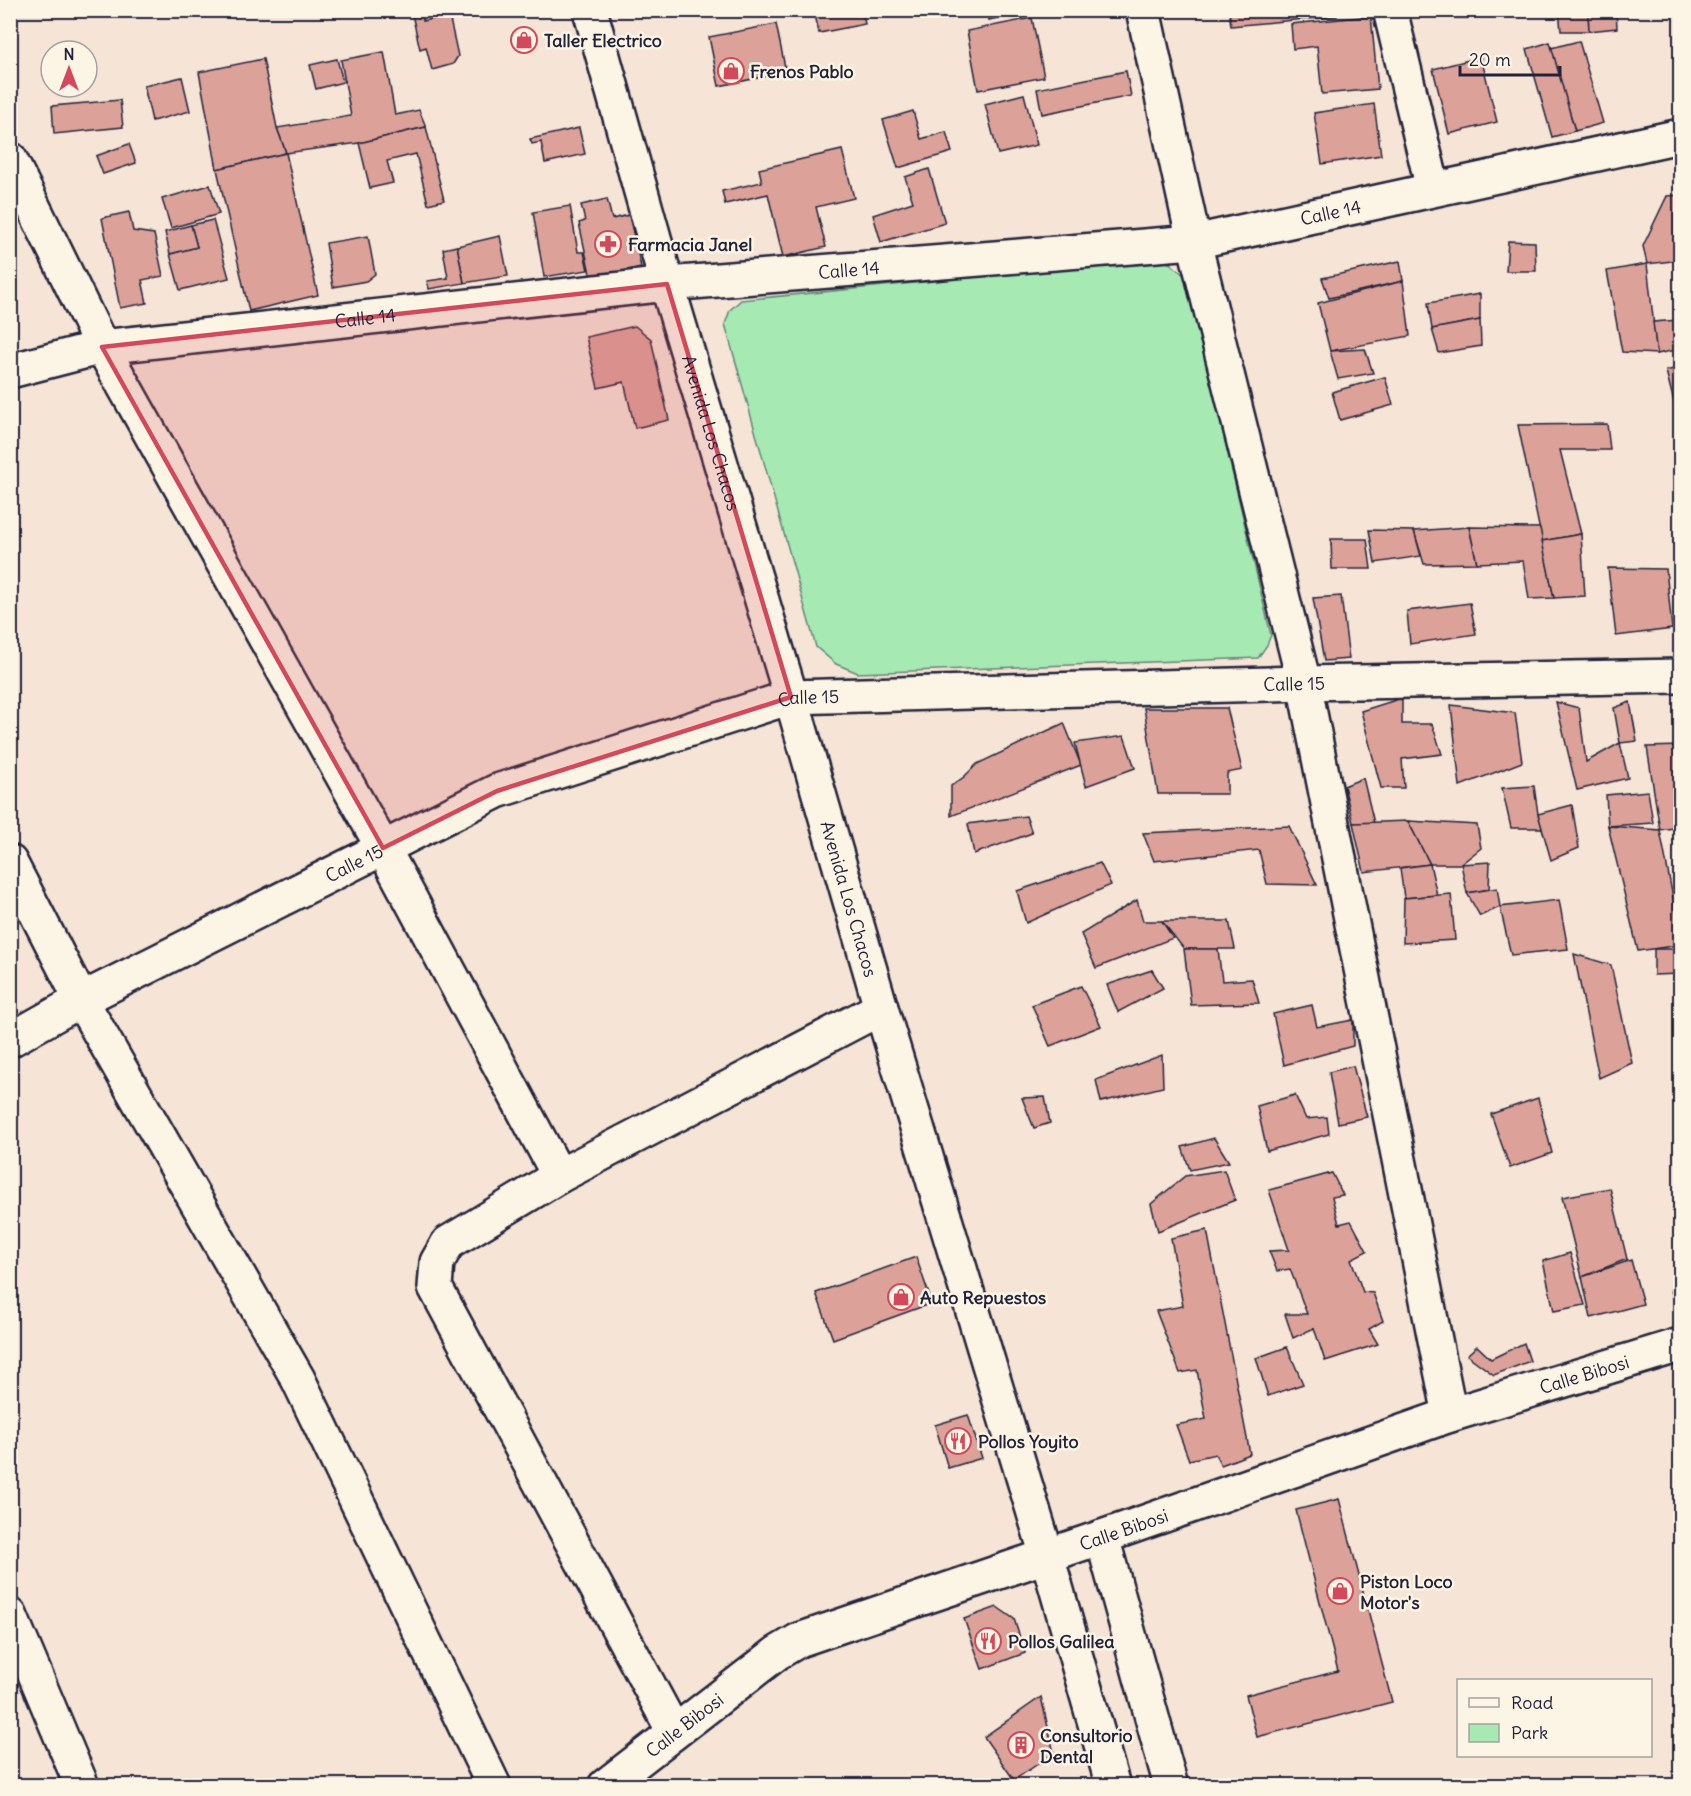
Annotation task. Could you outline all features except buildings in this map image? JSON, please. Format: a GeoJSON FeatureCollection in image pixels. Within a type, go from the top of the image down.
{"type":"FeatureCollection","features":[{"type":"Feature","properties":{"kind":"street","name":"Avenida Los Chacos"},"geometry":{"type":"LineString","coordinates":[[590,10],[667,284],[791,697],[881,1008],[1047,1556],[1113,1785]]}},
{"type":"Feature","properties":{"kind":"street"},"geometry":{"type":"LineString","coordinates":[[1143,10],[1194,242],[1304,683],[1450,1415]]}},
{"type":"Feature","properties":{"kind":"street"},"geometry":{"type":"LineString","coordinates":[[1390,10],[1433,189]]}},
{"type":"Feature","properties":{"kind":"street","name":"Calle 14"},"geometry":{"type":"LineString","coordinates":[[10,371],[102,347],[667,284],[1194,242],[1680,136]]}},
{"type":"Feature","properties":{"kind":"street"},"geometry":{"type":"LineString","coordinates":[[10,159],[102,347],[382,848],[559,1176]]}},
{"type":"Feature","properties":{"kind":"street","name":"Calle 15"},"geometry":{"type":"LineString","coordinates":[[10,1040],[81,1000],[497,791],[791,697],[1304,683],[1680,676]]}},
{"type":"Feature","properties":{"kind":"street"},"geometry":{"type":"LineString","coordinates":[[10,862],[81,1000],[298,1378],[494,1785]]}},
{"type":"Feature","properties":{"kind":"street"},"geometry":{"type":"LineString","coordinates":[[674,1732],[435,1287],[437,1262],[448,1243],[559,1176],[881,1008]]}},
{"type":"Feature","properties":{"kind":"street","name":"Calle Bibosi"},"geometry":{"type":"LineString","coordinates":[[605,1785],[777,1653],[799,1640],[1450,1415],[1680,1345]]}},
{"type":"Feature","properties":{"kind":"street"},"geometry":{"type":"LineString","coordinates":[[1102,1537],[1171,1785]]}},
{"type":"Feature","properties":{"kind":"street"},"geometry":{"type":"LineString","coordinates":[[10,1614],[82,1785]]}},
{"type":"Feature","properties":{"kind":"highlighted area"},"geometry":{"type":"Polygon","coordinates":[[[667,284],[791,697],[497,791],[383,848],[102,347],[667,284]]]}},
{"type":"Feature","properties":{"kind":"green space"},"geometry":{"type":"Polygon","coordinates":[[[1158,259],[1171,264],[1186,277],[1271,635],[1258,658],[858,673],[836,664],[816,647],[725,324],[730,310],[741,300],[1158,259]]]}},
{"type":"Feature","properties":{"kind":"place","name":"Taller Electrico"},"geometry":{"type":"Point","coordinates":[524,40]}},
{"type":"Feature","properties":{"kind":"place","name":"Frenos Pablo"},"geometry":{"type":"Point","coordinates":[731,71]}},
{"type":"Feature","properties":{"kind":"place","name":"Farmacia Janel"},"geometry":{"type":"Point","coordinates":[608,244]}},
{"type":"Feature","properties":{"kind":"place","name":"Auto Repuestos"},"geometry":{"type":"Point","coordinates":[901,1297]}},
{"type":"Feature","properties":{"kind":"place","name":"Pollos Yoyito"},"geometry":{"type":"Point","coordinates":[958,1441]}},
{"type":"Feature","properties":{"kind":"place","name":"Piston Loco Motor's"},"geometry":{"type":"Point","coordinates":[1340,1591]}},
{"type":"Feature","properties":{"kind":"place","name":"Pollos Galilea"},"geometry":{"type":"Point","coordinates":[988,1641]}},
{"type":"Feature","properties":{"kind":"place","name":"Consultorio Dental"},"geometry":{"type":"Point","coordinates":[1021,1745]}}]}
